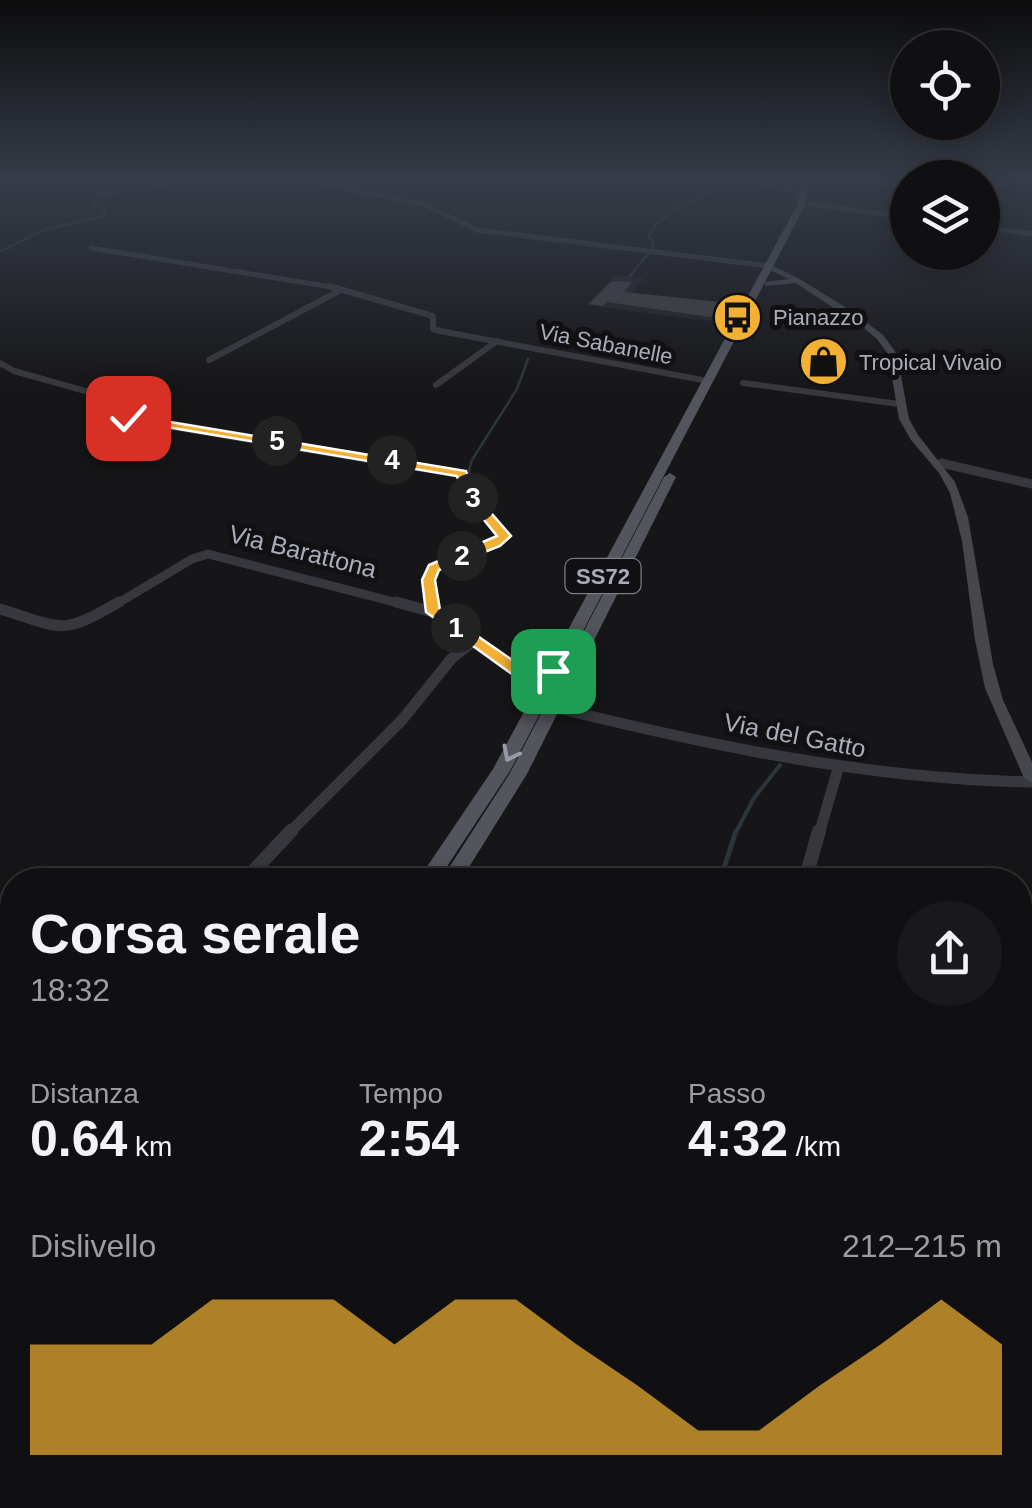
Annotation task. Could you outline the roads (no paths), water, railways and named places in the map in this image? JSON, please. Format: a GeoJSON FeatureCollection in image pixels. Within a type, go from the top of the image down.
{"type":"FeatureCollection","features":[{"type":"Feature","properties":{"kind":"main road","name":"SS72"},"geometry":{"type":"LineString","coordinates":[[458,868],[518,774],[783,249]]}},
{"type":"Feature","properties":{"kind":"main road","name":"SS72"},"geometry":{"type":"LineString","coordinates":[[436,868],[501,771],[708,381],[771,273]]}},
{"type":"Feature","properties":{"kind":"street","name":"Via Sabanelle"},"geometry":{"type":"LineString","coordinates":[[101,249],[320,283],[339,292],[433,316],[433,328],[440,331],[708,381]]}},
{"type":"Feature","properties":{"kind":"street"},"geometry":{"type":"LineString","coordinates":[[609,249],[771,273],[808,286],[888,344],[898,372],[898,404],[906,424],[946,463],[1032,486]]}},
{"type":"Feature","properties":{"kind":"street"},"geometry":{"type":"LineString","coordinates":[[771,273],[808,286]]}},
{"type":"Feature","properties":{"kind":"street"},"geometry":{"type":"LineString","coordinates":[[209,360],[339,292]]}},
{"type":"Feature","properties":{"kind":"street"},"geometry":{"type":"LineString","coordinates":[[436,385],[497,341]]}},
{"type":"Feature","properties":{"kind":"street"},"geometry":{"type":"LineString","coordinates":[[0,362],[24,375],[89,392],[100,411],[128,418],[462,474],[468,494],[504,536],[495,544],[433,568],[428,580],[433,612]]}},
{"type":"Feature","properties":{"kind":"street"},"geometry":{"type":"LineString","coordinates":[[743,383],[898,404]]}},
{"type":"Feature","properties":{"kind":"street"},"geometry":{"type":"LineString","coordinates":[[946,463],[960,512],[992,687],[1032,780]]}},
{"type":"Feature","properties":{"kind":"street","name":"Via Barattona"},"geometry":{"type":"LineString","coordinates":[[3,613],[65,629],[80,626],[208,554],[433,612],[544,689]]}},
{"type":"Feature","properties":{"kind":"street"},"geometry":{"type":"LineString","coordinates":[[257,868],[406,717],[453,654],[474,641]]}},
{"type":"Feature","properties":{"kind":"street"},"geometry":{"type":"LineString","coordinates":[[544,689],[553,707]]}},
{"type":"Feature","properties":{"kind":"street","name":"Via del Gatto"},"geometry":{"type":"LineString","coordinates":[[553,707],[774,759],[955,783],[1032,780]]}},
{"type":"Feature","properties":{"kind":"street"},"geometry":{"type":"LineString","coordinates":[[809,868],[838,768]]}},
{"type":"Feature","properties":{"kind":"waterway"},"geometry":{"type":"LineString","coordinates":[[0,252],[5,249]]}},
{"type":"Feature","properties":{"kind":"waterway"},"geometry":{"type":"LineString","coordinates":[[630,276],[651,250]]}},
{"type":"Feature","properties":{"kind":"waterway"},"geometry":{"type":"LineString","coordinates":[[472,490],[472,460],[517,389],[528,359]]}},
{"type":"Feature","properties":{"kind":"waterway"},"geometry":{"type":"LineString","coordinates":[[735,834],[754,798],[780,765]]}},
{"type":"Feature","properties":{"kind":"waterway"},"geometry":{"type":"LineString","coordinates":[[724,868],[735,834]]}},
{"type":"Feature","properties":{"kind":"place","name":"Pianazzo"},"geometry":{"type":"Point","coordinates":[738,317]}},
{"type":"Feature","properties":{"kind":"place","name":"Tropical Vivaio"},"geometry":{"type":"Point","coordinates":[824,362]}}]}
